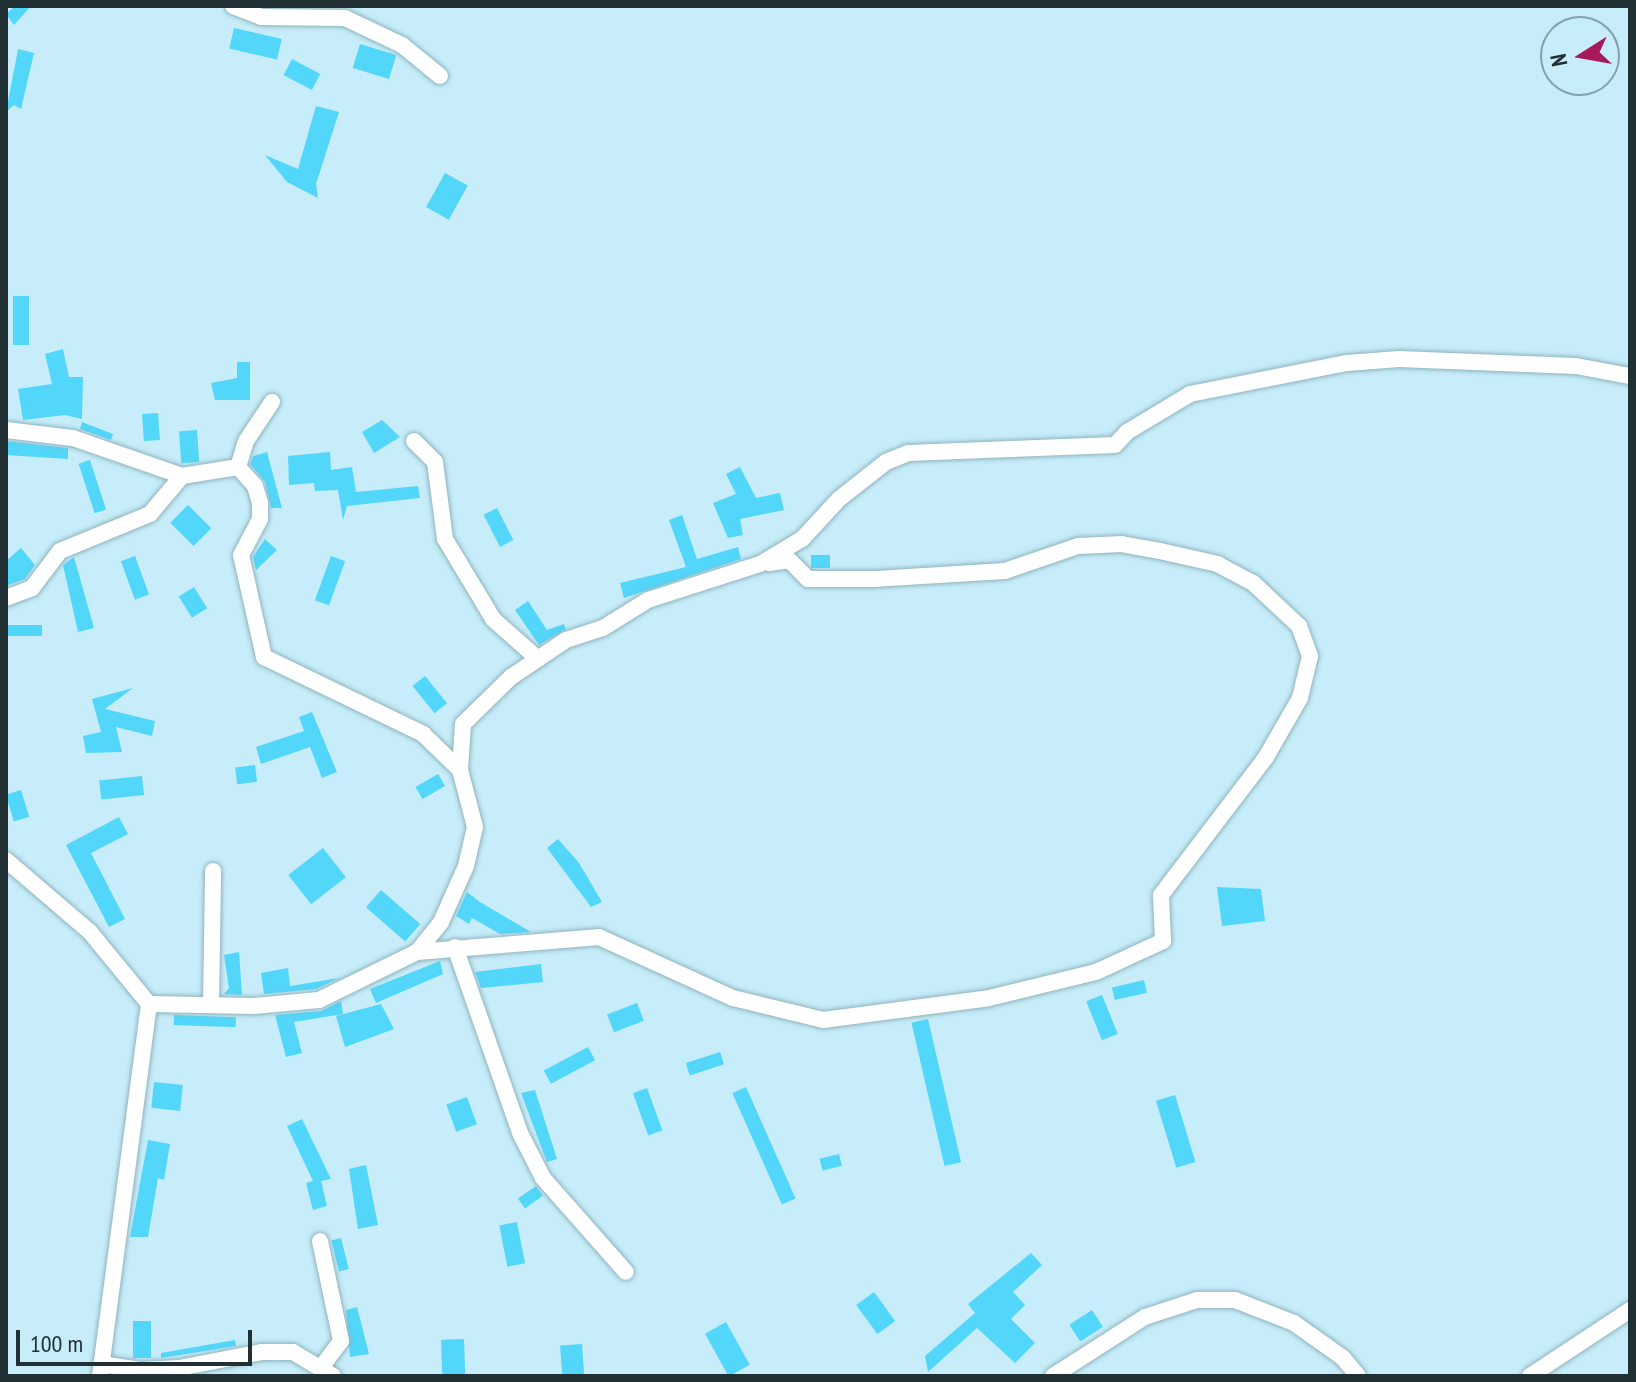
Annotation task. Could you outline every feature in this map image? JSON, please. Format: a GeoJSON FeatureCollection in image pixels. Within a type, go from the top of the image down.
{"type":"FeatureCollection","features":[{"type":"Feature","properties":{"kind":"street"},"geometry":{"type":"LineString","coordinates":[[233,6],[261,17],[345,18],[402,45],[440,76]]}},
{"type":"Feature","properties":{"kind":"street"},"geometry":{"type":"LineString","coordinates":[[760,564],[802,539],[874,471],[908,453],[1115,445],[1127,432],[1190,394],[1347,363],[1399,359],[1576,366],[1630,376]]}},
{"type":"Feature","properties":{"kind":"street"},"geometry":{"type":"LineString","coordinates":[[238,467],[246,441],[272,402]]}},
{"type":"Feature","properties":{"kind":"street"},"geometry":{"type":"LineString","coordinates":[[6,430],[73,438],[182,476],[238,467]]}},
{"type":"Feature","properties":{"kind":"street"},"geometry":{"type":"LineString","coordinates":[[414,441],[435,462],[445,539],[493,619],[538,659]]}},
{"type":"Feature","properties":{"kind":"street"},"geometry":{"type":"LineString","coordinates":[[238,467],[255,486],[260,503],[260,519],[241,555],[241,572],[264,657],[423,734],[460,770]]}},
{"type":"Feature","properties":{"kind":"street"},"geometry":{"type":"LineString","coordinates":[[6,598],[32,588],[60,551],[150,514],[182,476]]}},
{"type":"Feature","properties":{"kind":"street"},"geometry":{"type":"LineString","coordinates":[[149,1004],[319,1000],[417,952],[599,937],[733,998],[823,1020],[989,998],[1096,972],[1163,941],[1161,895],[1266,757],[1300,698],[1310,656],[1299,626],[1253,583],[1218,564],[1122,544],[1078,546],[1005,571],[935,576],[808,579],[789,560],[760,564],[648,600],[538,659],[511,677],[463,724],[460,770],[475,827],[466,866],[441,922],[417,952]]}},
{"type":"Feature","properties":{"kind":"street"},"geometry":{"type":"LineString","coordinates":[[6,860],[90,932],[149,1004],[100,1370],[141,1370],[293,1352],[328,1371],[341,1341],[320,1241]]}},
{"type":"Feature","properties":{"kind":"street"},"geometry":{"type":"LineString","coordinates":[[211,1004],[213,871]]}},
{"type":"Feature","properties":{"kind":"street"},"geometry":{"type":"LineString","coordinates":[[455,947],[521,1135],[537,1167],[569,1211],[626,1272]]}},
{"type":"Feature","properties":{"kind":"street"},"geometry":{"type":"LineString","coordinates":[[1053,1376],[1145,1317],[1197,1300],[1235,1300],[1294,1323],[1343,1358],[1358,1376]]}},
{"type":"Feature","properties":{"kind":"street"},"geometry":{"type":"LineString","coordinates":[[1530,1376],[1630,1310]]}},
{"type":"Feature","properties":{"kind":"building"},"geometry":{"type":"Polygon","coordinates":[[[15,6],[31,6],[14,25],[6,14],[15,6]]]}},
{"type":"Feature","properties":{"kind":"building"},"geometry":{"type":"Polygon","coordinates":[[[234,28],[282,39],[277,59],[229,48],[234,28]]]}},
{"type":"Feature","properties":{"kind":"building"},"geometry":{"type":"Polygon","coordinates":[[[360,44],[396,55],[389,79],[353,68],[360,44]]]}},
{"type":"Feature","properties":{"kind":"building"},"geometry":{"type":"Polygon","coordinates":[[[18,49],[34,53],[21,109],[14,105],[6,112],[18,49]]]}},
{"type":"Feature","properties":{"kind":"building"},"geometry":{"type":"Polygon","coordinates":[[[292,59],[320,74],[312,90],[284,75],[292,59]]]}},
{"type":"Feature","properties":{"kind":"building"},"geometry":{"type":"Polygon","coordinates":[[[316,106],[339,112],[316,184],[318,198],[287,182],[265,155],[298,169],[316,106]]]}},
{"type":"Feature","properties":{"kind":"building"},"geometry":{"type":"Polygon","coordinates":[[[445,173],[468,186],[449,220],[426,207],[445,173]]]}},
{"type":"Feature","properties":{"kind":"building"},"geometry":{"type":"Polygon","coordinates":[[[13,296],[29,296],[29,345],[13,345],[13,296]]]}},
{"type":"Feature","properties":{"kind":"building"},"geometry":{"type":"Polygon","coordinates":[[[63,349],[69,377],[83,377],[82,419],[65,415],[23,420],[18,389],[52,384],[45,354],[63,349]]]}},
{"type":"Feature","properties":{"kind":"building"},"geometry":{"type":"Polygon","coordinates":[[[237,362],[250,362],[250,400],[215,400],[211,383],[237,378],[237,362]]]}},
{"type":"Feature","properties":{"kind":"building"},"geometry":{"type":"Polygon","coordinates":[[[158,413],[160,440],[144,441],[142,414],[158,413]]]}},
{"type":"Feature","properties":{"kind":"building"},"geometry":{"type":"Polygon","coordinates":[[[382,420],[400,437],[374,453],[362,432],[382,420]]]}},
{"type":"Feature","properties":{"kind":"building"},"geometry":{"type":"Polygon","coordinates":[[[82,422],[113,434],[111,440],[80,429],[82,422]]]}},
{"type":"Feature","properties":{"kind":"building"},"geometry":{"type":"Polygon","coordinates":[[[197,430],[199,462],[181,463],[179,431],[197,430]]]}},
{"type":"Feature","properties":{"kind":"building"},"geometry":{"type":"Polygon","coordinates":[[[6,441],[68,448],[68,459],[6,455],[6,441]]]}},
{"type":"Feature","properties":{"kind":"building"},"geometry":{"type":"Polygon","coordinates":[[[267,452],[282,508],[271,508],[265,482],[250,464],[253,456],[267,452]]]}},
{"type":"Feature","properties":{"kind":"building"},"geometry":{"type":"Polygon","coordinates":[[[330,452],[331,470],[352,467],[356,492],[418,486],[420,498],[347,506],[343,520],[338,490],[315,491],[314,483],[289,485],[288,456],[330,452]]]}},
{"type":"Feature","properties":{"kind":"building"},"geometry":{"type":"Polygon","coordinates":[[[90,460],[106,509],[95,513],[79,464],[90,460]]]}},
{"type":"Feature","properties":{"kind":"building"},"geometry":{"type":"Polygon","coordinates":[[[740,467],[756,498],[780,493],[784,510],[740,519],[743,535],[728,538],[713,503],[736,494],[726,474],[740,467]]]}},
{"type":"Feature","properties":{"kind":"building"},"geometry":{"type":"Polygon","coordinates":[[[188,505],[211,528],[194,546],[170,523],[188,505]]]}},
{"type":"Feature","properties":{"kind":"building"},"geometry":{"type":"Polygon","coordinates":[[[497,508],[513,540],[500,547],[484,515],[497,508]]]}},
{"type":"Feature","properties":{"kind":"building"},"geometry":{"type":"Polygon","coordinates":[[[682,515],[697,559],[738,547],[741,559],[624,598],[620,583],[686,567],[669,520],[682,515]]]}},
{"type":"Feature","properties":{"kind":"building"},"geometry":{"type":"Polygon","coordinates":[[[265,539],[277,550],[256,570],[253,557],[265,539]]]}},
{"type":"Feature","properties":{"kind":"building"},"geometry":{"type":"Polygon","coordinates":[[[21,548],[35,565],[25,579],[8,585],[6,561],[21,548]]]}},
{"type":"Feature","properties":{"kind":"building"},"geometry":{"type":"Polygon","coordinates":[[[811,555],[830,555],[830,568],[811,568],[811,555]]]}},
{"type":"Feature","properties":{"kind":"building"},"geometry":{"type":"Polygon","coordinates":[[[135,556],[149,595],[135,600],[121,561],[135,556]]]}},
{"type":"Feature","properties":{"kind":"building"},"geometry":{"type":"Polygon","coordinates":[[[331,556],[345,561],[329,605],[315,600],[331,556]]]}},
{"type":"Feature","properties":{"kind":"building"},"geometry":{"type":"Polygon","coordinates":[[[74,557],[94,628],[78,632],[63,565],[74,557]]]}},
{"type":"Feature","properties":{"kind":"building"},"geometry":{"type":"Polygon","coordinates":[[[194,587],[207,608],[192,618],[179,597],[194,587]]]}},
{"type":"Feature","properties":{"kind":"building"},"geometry":{"type":"Polygon","coordinates":[[[528,601],[547,630],[564,624],[566,629],[539,645],[515,610],[528,601]]]}},
{"type":"Feature","properties":{"kind":"building"},"geometry":{"type":"Polygon","coordinates":[[[7,625],[42,625],[42,636],[7,636],[7,625]]]}},
{"type":"Feature","properties":{"kind":"building"},"geometry":{"type":"Polygon","coordinates":[[[425,676],[447,703],[435,713],[413,686],[425,676]]]}},
{"type":"Feature","properties":{"kind":"building"},"geometry":{"type":"Polygon","coordinates":[[[133,688],[105,709],[155,721],[152,736],[116,727],[122,752],[86,753],[83,736],[101,732],[92,699],[133,688]]]}},
{"type":"Feature","properties":{"kind":"building"},"geometry":{"type":"Polygon","coordinates":[[[312,712],[337,772],[322,778],[310,747],[261,764],[256,747],[304,731],[299,717],[312,712]]]}},
{"type":"Feature","properties":{"kind":"building"},"geometry":{"type":"Polygon","coordinates":[[[255,765],[257,782],[237,784],[235,767],[255,765]]]}},
{"type":"Feature","properties":{"kind":"building"},"geometry":{"type":"Polygon","coordinates":[[[438,774],[445,786],[422,799],[415,787],[438,774]]]}},
{"type":"Feature","properties":{"kind":"building"},"geometry":{"type":"Polygon","coordinates":[[[142,776],[144,795],[101,799],[99,780],[142,776]]]}},
{"type":"Feature","properties":{"kind":"building"},"geometry":{"type":"Polygon","coordinates":[[[21,790],[29,817],[14,821],[6,795],[21,790]]]}},
{"type":"Feature","properties":{"kind":"building"},"geometry":{"type":"Polygon","coordinates":[[[119,817],[128,834],[91,853],[125,919],[109,927],[66,845],[119,817]]]}},
{"type":"Feature","properties":{"kind":"building"},"geometry":{"type":"Polygon","coordinates":[[[558,839],[579,863],[602,902],[591,907],[547,848],[558,839]]]}},
{"type":"Feature","properties":{"kind":"building"},"geometry":{"type":"Polygon","coordinates":[[[323,848],[346,877],[311,904],[288,875],[323,848]]]}},
{"type":"Feature","properties":{"kind":"building"},"geometry":{"type":"Polygon","coordinates":[[[1217,887],[1261,889],[1265,921],[1222,926],[1217,887]]]}},
{"type":"Feature","properties":{"kind":"building"},"geometry":{"type":"Polygon","coordinates":[[[381,890],[420,924],[405,941],[366,907],[381,890]]]}},
{"type":"Feature","properties":{"kind":"building"},"geometry":{"type":"Polygon","coordinates":[[[467,892],[531,932],[500,934],[472,918],[469,924],[456,916],[467,892]]]}},
{"type":"Feature","properties":{"kind":"building"},"geometry":{"type":"Polygon","coordinates":[[[239,952],[242,995],[224,994],[229,988],[224,955],[239,952]]]}},
{"type":"Feature","properties":{"kind":"building"},"geometry":{"type":"Polygon","coordinates":[[[440,961],[443,974],[376,1003],[370,989],[440,961]]]}},
{"type":"Feature","properties":{"kind":"building"},"geometry":{"type":"Polygon","coordinates":[[[541,964],[543,982],[481,988],[475,972],[541,964]]]}},
{"type":"Feature","properties":{"kind":"building"},"geometry":{"type":"Polygon","coordinates":[[[288,968],[290,986],[339,978],[316,989],[264,994],[261,973],[288,968]]]}},
{"type":"Feature","properties":{"kind":"building"},"geometry":{"type":"Polygon","coordinates":[[[1144,980],[1147,993],[1115,1000],[1112,987],[1144,980]]]}},
{"type":"Feature","properties":{"kind":"building"},"geometry":{"type":"Polygon","coordinates":[[[1102,995],[1118,1034],[1102,1040],[1086,1001],[1102,995]]]}},
{"type":"Feature","properties":{"kind":"building"},"geometry":{"type":"Polygon","coordinates":[[[341,1001],[343,1014],[294,1022],[302,1053],[286,1057],[275,1015],[321,1011],[341,1001]]]}},
{"type":"Feature","properties":{"kind":"building"},"geometry":{"type":"Polygon","coordinates":[[[637,1003],[644,1021],[614,1032],[607,1014],[637,1003]]]}},
{"type":"Feature","properties":{"kind":"building"},"geometry":{"type":"Polygon","coordinates":[[[381,1004],[394,1029],[345,1047],[336,1016],[381,1004]]]}},
{"type":"Feature","properties":{"kind":"building"},"geometry":{"type":"Polygon","coordinates":[[[174,1015],[236,1017],[236,1027],[174,1025],[174,1015]]]}},
{"type":"Feature","properties":{"kind":"building"},"geometry":{"type":"Polygon","coordinates":[[[928,1019],[961,1162],[945,1166],[911,1023],[928,1019]]]}},
{"type":"Feature","properties":{"kind":"building"},"geometry":{"type":"Polygon","coordinates":[[[588,1047],[595,1060],[551,1084],[544,1070],[588,1047]]]}},
{"type":"Feature","properties":{"kind":"building"},"geometry":{"type":"Polygon","coordinates":[[[720,1052],[724,1064],[690,1075],[686,1063],[720,1052]]]}},
{"type":"Feature","properties":{"kind":"building"},"geometry":{"type":"Polygon","coordinates":[[[154,1082],[183,1085],[180,1111],[151,1108],[154,1082]]]}},
{"type":"Feature","properties":{"kind":"building"},"geometry":{"type":"Polygon","coordinates":[[[746,1087],[796,1198],[782,1205],[732,1093],[746,1087]]]}},
{"type":"Feature","properties":{"kind":"building"},"geometry":{"type":"Polygon","coordinates":[[[647,1088],[662,1130],[648,1135],[633,1093],[647,1088]]]}},
{"type":"Feature","properties":{"kind":"building"},"geometry":{"type":"Polygon","coordinates":[[[535,1090],[557,1159],[547,1162],[521,1093],[535,1090]]]}},
{"type":"Feature","properties":{"kind":"building"},"geometry":{"type":"Polygon","coordinates":[[[1175,1095],[1195,1162],[1176,1168],[1156,1101],[1175,1095]]]}},
{"type":"Feature","properties":{"kind":"building"},"geometry":{"type":"Polygon","coordinates":[[[467,1097],[477,1124],[456,1132],[446,1105],[467,1097]]]}},
{"type":"Feature","properties":{"kind":"building"},"geometry":{"type":"Polygon","coordinates":[[[302,1119],[331,1179],[321,1181],[327,1206],[313,1210],[306,1183],[313,1181],[287,1126],[302,1119]]]}},
{"type":"Feature","properties":{"kind":"building"},"geometry":{"type":"Polygon","coordinates":[[[148,1140],[170,1144],[164,1180],[158,1178],[148,1237],[130,1237],[148,1140]]]}},
{"type":"Feature","properties":{"kind":"building"},"geometry":{"type":"Polygon","coordinates":[[[839,1154],[842,1166],[822,1170],[820,1159],[839,1154]]]}},
{"type":"Feature","properties":{"kind":"building"},"geometry":{"type":"Polygon","coordinates":[[[366,1165],[378,1225],[358,1229],[349,1169],[366,1165]]]}},
{"type":"Feature","properties":{"kind":"building"},"geometry":{"type":"Polygon","coordinates":[[[536,1186],[543,1196],[525,1208],[518,1199],[536,1186]]]}},
{"type":"Feature","properties":{"kind":"building"},"geometry":{"type":"Polygon","coordinates":[[[517,1222],[525,1263],[507,1267],[499,1225],[517,1222]]]}},
{"type":"Feature","properties":{"kind":"building"},"geometry":{"type":"Polygon","coordinates":[[[341,1238],[349,1269],[339,1271],[331,1240],[341,1238]]]}},
{"type":"Feature","properties":{"kind":"building"},"geometry":{"type":"Polygon","coordinates":[[[1031,1253],[1042,1265],[1013,1292],[1025,1305],[1011,1319],[1035,1343],[1015,1363],[977,1328],[928,1372],[925,1356],[975,1313],[968,1304],[1031,1253]]]}},
{"type":"Feature","properties":{"kind":"building"},"geometry":{"type":"Polygon","coordinates":[[[874,1292],[895,1321],[877,1334],[856,1305],[874,1292]]]}},
{"type":"Feature","properties":{"kind":"building"},"geometry":{"type":"Polygon","coordinates":[[[357,1307],[369,1354],[350,1357],[346,1310],[357,1307]]]}},
{"type":"Feature","properties":{"kind":"building"},"geometry":{"type":"Polygon","coordinates":[[[1092,1310],[1103,1327],[1080,1341],[1069,1325],[1092,1310]]]}},
{"type":"Feature","properties":{"kind":"building"},"geometry":{"type":"Polygon","coordinates":[[[133,1321],[151,1321],[151,1358],[133,1358],[133,1321]]]}},
{"type":"Feature","properties":{"kind":"building"},"geometry":{"type":"Polygon","coordinates":[[[726,1322],[750,1365],[728,1376],[705,1334],[726,1322]]]}},
{"type":"Feature","properties":{"kind":"building"},"geometry":{"type":"Polygon","coordinates":[[[464,1339],[465,1376],[442,1376],[441,1340],[464,1339]]]}},
{"type":"Feature","properties":{"kind":"building"},"geometry":{"type":"Polygon","coordinates":[[[235,1340],[236,1346],[161,1358],[161,1353],[235,1340]]]}},
{"type":"Feature","properties":{"kind":"building"},"geometry":{"type":"Polygon","coordinates":[[[582,1344],[584,1376],[562,1376],[560,1346],[582,1344]]]}}]}
